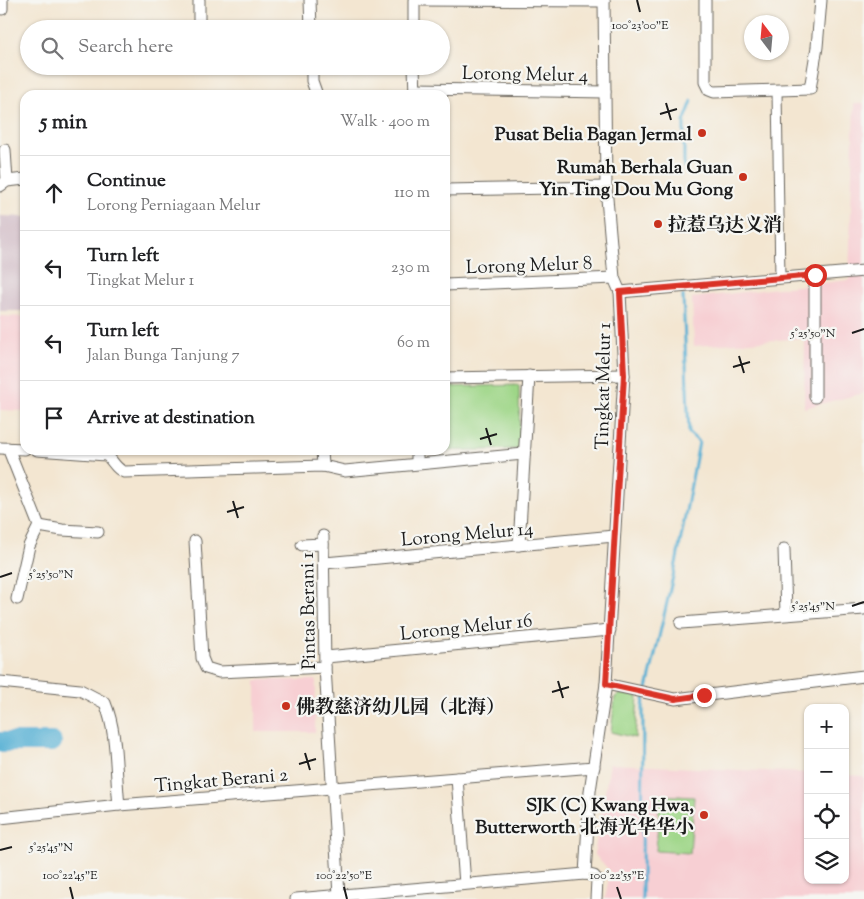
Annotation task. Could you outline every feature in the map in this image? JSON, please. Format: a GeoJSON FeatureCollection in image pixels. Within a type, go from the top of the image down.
{"type":"FeatureCollection","features":[{"type":"Feature","properties":{"kind":"street"},"geometry":{"type":"LineString","coordinates":[[199,0],[199,20]]}},
{"type":"Feature","properties":{"kind":"street"},"geometry":{"type":"LineString","coordinates":[[310,0],[310,20]]}},
{"type":"Feature","properties":{"kind":"street"},"geometry":{"type":"LineString","coordinates":[[414,0],[414,20]]}},
{"type":"Feature","properties":{"kind":"street"},"geometry":{"type":"LineString","coordinates":[[422,0],[604,0]]}},
{"type":"Feature","properties":{"kind":"street","name":"Tingkat Melur 1"},"geometry":{"type":"LineString","coordinates":[[596,899],[597,880],[589,875],[590,790],[606,684],[624,375],[620,292],[614,278],[606,187],[604,0]]}},
{"type":"Feature","properties":{"kind":"street"},"geometry":{"type":"LineString","coordinates":[[706,0],[705,82],[708,90],[777,91],[810,89],[817,47],[821,0]]}},
{"type":"Feature","properties":{"kind":"street"},"geometry":{"type":"LineString","coordinates":[[312,75],[315,90]]}},
{"type":"Feature","properties":{"kind":"street"},"geometry":{"type":"LineString","coordinates":[[414,75],[414,90]]}},
{"type":"Feature","properties":{"kind":"street"},"geometry":{"type":"LineString","coordinates":[[777,91],[780,278]]}},
{"type":"Feature","properties":{"kind":"street","name":"Lorong Melur 4"},"geometry":{"type":"LineString","coordinates":[[450,92],[605,92]]}},
{"type":"Feature","properties":{"kind":"street"},"geometry":{"type":"LineString","coordinates":[[4,150],[4,184],[20,179]]}},
{"type":"Feature","properties":{"kind":"street"},"geometry":{"type":"LineString","coordinates":[[450,190],[606,187]]}},
{"type":"Feature","properties":{"kind":"street"},"geometry":{"type":"LineString","coordinates":[[620,292],[864,271]]}},
{"type":"Feature","properties":{"kind":"street"},"geometry":{"type":"LineString","coordinates":[[815,275],[815,397]]}},
{"type":"Feature","properties":{"kind":"street","name":"Lorong Melur 8"},"geometry":{"type":"LineString","coordinates":[[450,285],[614,278]]}},
{"type":"Feature","properties":{"kind":"street"},"geometry":{"type":"LineString","coordinates":[[450,378],[624,375]]}},
{"type":"Feature","properties":{"kind":"street"},"geometry":{"type":"LineString","coordinates":[[519,545],[529,376]]}},
{"type":"Feature","properties":{"kind":"street"},"geometry":{"type":"LineString","coordinates":[[20,449],[4,448],[39,526]]}},
{"type":"Feature","properties":{"kind":"street"},"geometry":{"type":"LineString","coordinates":[[106,455],[112,460],[118,470],[124,472],[323,466],[345,471],[524,454]]}},
{"type":"Feature","properties":{"kind":"street"},"geometry":{"type":"LineString","coordinates":[[322,455],[323,466]]}},
{"type":"Feature","properties":{"kind":"street"},"geometry":{"type":"LineString","coordinates":[[417,455],[417,463]]}},
{"type":"Feature","properties":{"kind":"street"},"geometry":{"type":"LineString","coordinates":[[39,526],[62,530],[98,532]]}},
{"type":"Feature","properties":{"kind":"street"},"geometry":{"type":"LineString","coordinates":[[17,599],[29,546],[39,526]]}},
{"type":"Feature","properties":{"kind":"street","name":"Lorong Melur 14"},"geometry":{"type":"LineString","coordinates":[[325,563],[614,536]]}},
{"type":"Feature","properties":{"kind":"street","name":"Pintas Berani 1"},"geometry":{"type":"LineString","coordinates":[[302,544],[323,540],[326,662],[339,895]]}},
{"type":"Feature","properties":{"kind":"street","name":"Lorong Melur 16"},"geometry":{"type":"LineString","coordinates":[[195,541],[202,658],[206,668],[219,672],[610,630]]}},
{"type":"Feature","properties":{"kind":"street"},"geometry":{"type":"LineString","coordinates":[[784,549],[786,614]]}},
{"type":"Feature","properties":{"kind":"street"},"geometry":{"type":"LineString","coordinates":[[681,622],[864,609]]}},
{"type":"Feature","properties":{"kind":"street"},"geometry":{"type":"LineString","coordinates":[[606,684],[675,699],[864,676]]}},
{"type":"Feature","properties":{"kind":"street"},"geometry":{"type":"LineString","coordinates":[[0,682],[80,690],[105,702],[114,741],[119,805]]}},
{"type":"Feature","properties":{"kind":"street","name":"Tingkat Berani 2"},"geometry":{"type":"LineString","coordinates":[[0,818],[119,805],[594,767]]}},
{"type":"Feature","properties":{"kind":"street"},"geometry":{"type":"LineString","coordinates":[[457,778],[465,884]]}},
{"type":"Feature","properties":{"kind":"street"},"geometry":{"type":"LineString","coordinates":[[296,899],[589,875]]}},
{"type":"Feature","properties":{"kind":"shaded area"},"geometry":{"type":"Polygon","coordinates":[[[854,104],[864,104],[864,393],[804,408],[805,338],[694,346],[692,298],[849,280],[854,104]]]}},
{"type":"Feature","properties":{"kind":"shaded area"},"geometry":{"type":"Polygon","coordinates":[[[0,216],[20,217],[20,311],[0,311],[0,216]]]}},
{"type":"Feature","properties":{"kind":"shaded area"},"geometry":{"type":"Polygon","coordinates":[[[0,316],[20,317],[20,411],[0,410],[0,316]]]}},
{"type":"Feature","properties":{"kind":"shaded area","name":"佛教慈济幼儿园（北海）"},"geometry":{"type":"Polygon","coordinates":[[[256,680],[316,680],[315,732],[256,732],[256,680]]]}},
{"type":"Feature","properties":{"kind":"shaded area","name":"SJK (C) Kwang Hwa, Butterworth 北海光华华小"},"geometry":{"type":"Polygon","coordinates":[[[610,764],[804,773],[804,884],[849,884],[849,775],[864,776],[864,899],[605,899],[610,871],[594,854],[610,764]]]}},
{"type":"Feature","properties":{"kind":"green space"},"geometry":{"type":"Polygon","coordinates":[[[519,385],[520,449],[450,451],[450,387],[519,385]]]}},
{"type":"Feature","properties":{"kind":"green space"},"geometry":{"type":"Polygon","coordinates":[[[621,694],[638,696],[635,738],[611,732],[615,697],[621,694]]]}},
{"type":"Feature","properties":{"kind":"green space"},"geometry":{"type":"Polygon","coordinates":[[[660,795],[694,797],[690,853],[656,851],[660,795]]]}},
{"type":"Feature","properties":{"kind":"waterway"},"geometry":{"type":"LineString","coordinates":[[684,167],[684,122],[692,101]]}},
{"type":"Feature","properties":{"kind":"waterway"},"geometry":{"type":"LineString","coordinates":[[647,689],[677,559],[699,442],[689,433],[683,296]]}},
{"type":"Feature","properties":{"kind":"waterway"},"geometry":{"type":"LineString","coordinates":[[642,899],[643,706],[645,695]]}},
{"type":"Feature","properties":{"kind":"waterway"},"geometry":{"type":"LineString","coordinates":[[0,742],[52,742]]}},
{"type":"Feature","properties":{"kind":"place","name":"Pusat Belia Bagan Jermal"},"geometry":{"type":"Point","coordinates":[702,133]}},
{"type":"Feature","properties":{"kind":"place","name":"Rumah Berhala Guan Yin Ting Dou Mu Gong"},"geometry":{"type":"Point","coordinates":[743,177]}},
{"type":"Feature","properties":{"kind":"place","name":"拉惹乌达义消"},"geometry":{"type":"Point","coordinates":[658,224]}},
{"type":"Feature","properties":{"kind":"place","name":"佛教慈济幼儿园（北海）"},"geometry":{"type":"Point","coordinates":[286,706]}},
{"type":"Feature","properties":{"kind":"place","name":"SJK (C) Kwang Hwa, Butterworth 北海光华华小"},"geometry":{"type":"Point","coordinates":[704,815]}},
{"type":"Feature","properties":{"kind":"route"},"geometry":{"type":"LineString","coordinates":[[704,695],[675,699],[606,684],[610,630],[610,585],[624,375],[620,292],[815,275]]}}]}
